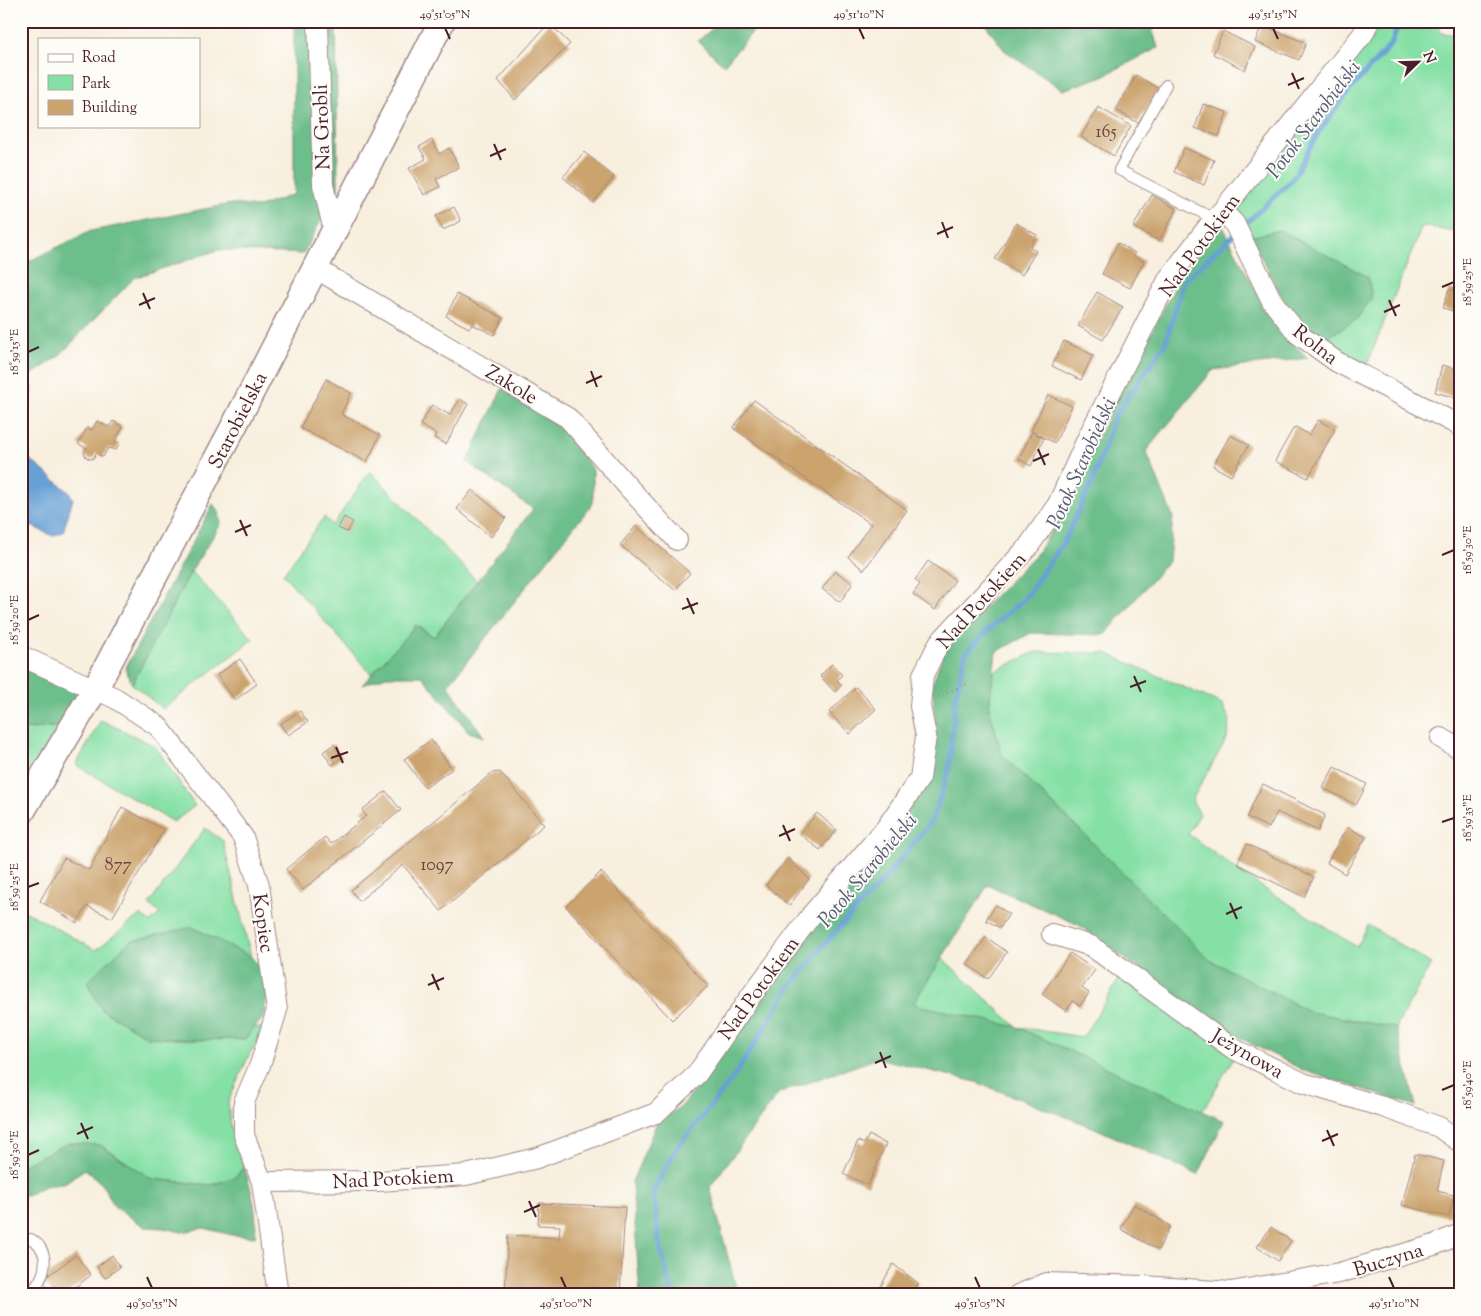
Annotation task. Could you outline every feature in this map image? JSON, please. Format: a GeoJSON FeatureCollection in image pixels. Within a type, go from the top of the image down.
{"type":"FeatureCollection","features":[{"type":"Feature","properties":{"kind":"street","name":"Na Grobli"},"geometry":{"type":"LineString","coordinates":[[318,21],[323,185],[334,231]]}},
{"type":"Feature","properties":{"kind":"street","name":"Starobielska"},"geometry":{"type":"LineString","coordinates":[[21,813],[95,689],[235,424],[442,21]]}},
{"type":"Feature","properties":{"kind":"street","name":"Nad Potokiem"},"geometry":{"type":"LineString","coordinates":[[262,1182],[379,1181],[466,1175],[537,1158],[656,1113],[696,1074],[813,913],[886,828],[920,778],[926,736],[920,706],[923,675],[939,643],[1028,547],[1058,504],[1088,437],[1169,278],[1228,223],[1363,34],[1369,21]]}},
{"type":"Feature","properties":{"kind":"street","name":"Rolna"},"geometry":{"type":"LineString","coordinates":[[1228,223],[1272,301],[1298,334],[1337,362],[1460,426]]}},
{"type":"Feature","properties":{"kind":"street","name":"Zakole"},"geometry":{"type":"LineString","coordinates":[[315,268],[568,418],[677,540]]}},
{"type":"Feature","properties":{"kind":"street","name":"Kopiec"},"geometry":{"type":"LineString","coordinates":[[21,656],[115,698],[158,726],[243,837],[259,885],[277,1010],[260,1065],[244,1102],[244,1135],[262,1182],[278,1295]]}},
{"type":"Feature","properties":{"kind":"street"},"geometry":{"type":"LineString","coordinates":[[1441,738],[1460,749]]}},
{"type":"Feature","properties":{"kind":"street","name":"Jeżynowa"},"geometry":{"type":"LineString","coordinates":[[1052,934],[1091,946],[1232,1048],[1303,1083],[1383,1107],[1439,1127],[1460,1142]]}},
{"type":"Feature","properties":{"kind":"street","name":"Buczyna"},"geometry":{"type":"LineString","coordinates":[[1018,1295],[1047,1283],[1142,1286],[1231,1294],[1339,1273],[1434,1245],[1460,1234]]}},
{"type":"Feature","properties":{"kind":"lane"},"geometry":{"type":"LineString","coordinates":[[1166,85],[1119,170],[1228,223]]}},
{"type":"Feature","properties":{"kind":"lane"},"geometry":{"type":"LineString","coordinates":[[21,1239],[31,1239],[40,1246],[44,1256],[44,1269],[39,1283],[24,1295]]}},
{"type":"Feature","properties":{"kind":"path"},"geometry":{"type":"LineString","coordinates":[[946,694],[966,684]]}},
{"type":"Feature","properties":{"kind":"green space"},"geometry":{"type":"Polygon","coordinates":[[[294,21],[336,21],[338,189],[303,254],[218,250],[134,278],[59,356],[21,382],[21,349],[29,341],[21,326],[21,265],[91,231],[231,204],[259,207],[294,194],[294,21]]]}},
{"type":"Feature","properties":{"kind":"green space"},"geometry":{"type":"Polygon","coordinates":[[[721,21],[762,21],[724,65],[698,41],[721,21]]]}},
{"type":"Feature","properties":{"kind":"green space"},"geometry":{"type":"Polygon","coordinates":[[[983,21],[1150,21],[1158,48],[1103,76],[1063,90],[1004,50],[983,21]]]}},
{"type":"Feature","properties":{"kind":"green space"},"geometry":{"type":"Polygon","coordinates":[[[1380,21],[1441,21],[1440,33],[1460,35],[1460,233],[1422,226],[1367,365],[1345,352],[1327,337],[1356,320],[1368,277],[1279,230],[1251,237],[1239,214],[1234,209],[1373,38],[1380,21]]]}},
{"type":"Feature","properties":{"kind":"green space"},"geometry":{"type":"Polygon","coordinates":[[[1222,225],[1249,279],[1269,313],[1308,358],[1213,370],[1146,451],[1173,517],[1169,560],[1105,635],[1031,633],[996,652],[989,707],[1002,755],[1210,960],[1310,1012],[1396,1028],[1416,1106],[1305,1071],[1219,1027],[1079,925],[988,885],[913,1004],[1017,1027],[1224,1121],[1198,1175],[1095,1128],[976,1082],[878,1058],[779,1093],[710,1187],[736,1288],[743,1295],[640,1295],[632,1182],[658,1120],[680,1108],[704,1080],[821,918],[928,784],[937,737],[932,686],[945,648],[1037,553],[1068,506],[1097,439],[1180,277],[1222,225]]]}},
{"type":"Feature","properties":{"kind":"green space"},"geometry":{"type":"Polygon","coordinates":[[[1279,230],[1368,277],[1372,298],[1356,320],[1327,337],[1304,325],[1282,298],[1251,237],[1279,230]]]}},
{"type":"Feature","properties":{"kind":"green space"},"geometry":{"type":"Polygon","coordinates":[[[502,389],[563,428],[593,471],[593,503],[448,685],[484,737],[469,732],[422,676],[386,676],[362,685],[416,625],[434,637],[533,509],[467,462],[502,389]]]}},
{"type":"Feature","properties":{"kind":"green space"},"geometry":{"type":"Polygon","coordinates":[[[370,471],[477,581],[434,637],[416,625],[372,675],[283,574],[324,517],[333,525],[370,471]]]}},
{"type":"Feature","properties":{"kind":"green space"},"geometry":{"type":"Polygon","coordinates":[[[213,504],[219,512],[221,524],[191,571],[132,684],[125,669],[213,504]]]}},
{"type":"Feature","properties":{"kind":"green space"},"geometry":{"type":"Polygon","coordinates":[[[191,571],[253,639],[163,709],[132,684],[191,571]]]}},
{"type":"Feature","properties":{"kind":"green space"},"geometry":{"type":"Polygon","coordinates":[[[1035,652],[1106,653],[1222,704],[1230,720],[1227,738],[1192,800],[1200,814],[1188,834],[1251,880],[1357,947],[1368,925],[1431,964],[1396,1028],[1310,1012],[1210,961],[1084,834],[1001,755],[989,707],[993,672],[1035,652]]]}},
{"type":"Feature","properties":{"kind":"green space"},"geometry":{"type":"Polygon","coordinates":[[[21,662],[73,688],[77,697],[62,726],[21,730],[21,662]]]}},
{"type":"Feature","properties":{"kind":"green space"},"geometry":{"type":"Polygon","coordinates":[[[101,720],[155,746],[195,806],[173,822],[76,765],[101,720]]]}},
{"type":"Feature","properties":{"kind":"green space"},"geometry":{"type":"Polygon","coordinates":[[[62,726],[21,792],[21,730],[62,726]]]}},
{"type":"Feature","properties":{"kind":"green space"},"geometry":{"type":"Polygon","coordinates":[[[205,828],[223,841],[251,957],[192,927],[87,983],[102,1010],[148,1037],[195,1040],[244,1039],[254,1028],[263,1028],[228,1102],[231,1128],[244,1167],[235,1177],[211,1185],[152,1179],[100,1145],[69,1143],[21,1166],[21,909],[96,950],[140,915],[150,922],[160,914],[149,904],[205,828]]]}},
{"type":"Feature","properties":{"kind":"green space"},"geometry":{"type":"Polygon","coordinates":[[[192,927],[251,957],[264,970],[267,997],[263,1018],[245,1039],[195,1040],[148,1037],[102,1010],[87,982],[130,941],[192,927]]]}},
{"type":"Feature","properties":{"kind":"green space"},"geometry":{"type":"Polygon","coordinates":[[[942,958],[1017,1027],[912,1004],[942,958]]]}},
{"type":"Feature","properties":{"kind":"green space"},"geometry":{"type":"Polygon","coordinates":[[[1121,976],[1234,1057],[1202,1112],[1017,1027],[1083,1037],[1121,976]]]}},
{"type":"Feature","properties":{"kind":"green space"},"geometry":{"type":"Polygon","coordinates":[[[68,1143],[100,1145],[152,1179],[211,1185],[235,1177],[244,1167],[254,1202],[256,1219],[255,1237],[232,1235],[204,1228],[182,1232],[145,1227],[115,1207],[102,1184],[85,1169],[63,1184],[45,1186],[21,1198],[21,1166],[68,1143]]]}},
{"type":"Feature","properties":{"kind":"water"},"geometry":{"type":"Polygon","coordinates":[[[26,384],[32,387],[31,402],[21,416],[21,387],[26,384]]]}},
{"type":"Feature","properties":{"kind":"water"},"geometry":{"type":"Polygon","coordinates":[[[21,452],[69,492],[73,499],[63,532],[53,536],[27,524],[21,518],[21,452]]]}},
{"type":"Feature","properties":{"kind":"building"},"geometry":{"type":"Polygon","coordinates":[[[549,23],[570,44],[515,100],[498,80],[549,23]]]}},
{"type":"Feature","properties":{"kind":"building"},"geometry":{"type":"Polygon","coordinates":[[[1262,25],[1306,43],[1299,60],[1255,42],[1262,25]]]}},
{"type":"Feature","properties":{"kind":"building"},"geometry":{"type":"Polygon","coordinates":[[[1223,31],[1255,47],[1245,70],[1213,54],[1223,31]]]}},
{"type":"Feature","properties":{"kind":"building"},"geometry":{"type":"Polygon","coordinates":[[[1136,75],[1159,89],[1138,123],[1116,110],[1136,75]]]}},
{"type":"Feature","properties":{"kind":"building"},"geometry":{"type":"Polygon","coordinates":[[[1203,104],[1227,112],[1219,136],[1195,128],[1203,104]]]}},
{"type":"Feature","properties":{"kind":"building"},"geometry":{"type":"Polygon","coordinates":[[[1098,107],[1131,126],[1114,156],[1081,137],[1098,107]]]}},
{"type":"Feature","properties":{"kind":"building"},"geometry":{"type":"Polygon","coordinates":[[[432,140],[439,154],[449,148],[459,167],[436,179],[440,187],[424,195],[409,168],[426,159],[419,147],[432,140]]]}},
{"type":"Feature","properties":{"kind":"building"},"geometry":{"type":"Polygon","coordinates":[[[1184,148],[1214,160],[1204,185],[1174,172],[1184,148]]]}},
{"type":"Feature","properties":{"kind":"building"},"geometry":{"type":"Polygon","coordinates":[[[584,152],[614,177],[593,203],[563,177],[584,152]]]}},
{"type":"Feature","properties":{"kind":"building"},"geometry":{"type":"Polygon","coordinates":[[[1152,195],[1177,209],[1159,241],[1133,227],[1152,195]]]}},
{"type":"Feature","properties":{"kind":"building"},"geometry":{"type":"Polygon","coordinates":[[[454,207],[461,221],[443,230],[436,216],[454,207]]]}},
{"type":"Feature","properties":{"kind":"building"},"geometry":{"type":"Polygon","coordinates":[[[1016,223],[1037,235],[1030,247],[1036,251],[1022,275],[995,259],[1016,223]]]}},
{"type":"Feature","properties":{"kind":"building"},"geometry":{"type":"Polygon","coordinates":[[[1118,243],[1135,253],[1134,256],[1144,261],[1130,288],[1102,274],[1118,243]]]}},
{"type":"Feature","properties":{"kind":"building"},"geometry":{"type":"Polygon","coordinates":[[[1449,289],[1460,292],[1460,313],[1443,308],[1449,289]]]}},
{"type":"Feature","properties":{"kind":"building"},"geometry":{"type":"Polygon","coordinates":[[[1097,292],[1123,307],[1103,340],[1078,326],[1097,292]]]}},
{"type":"Feature","properties":{"kind":"building"},"geometry":{"type":"Polygon","coordinates":[[[457,294],[503,318],[494,335],[472,324],[469,328],[446,316],[457,294]]]}},
{"type":"Feature","properties":{"kind":"building"},"geometry":{"type":"Polygon","coordinates":[[[1064,341],[1093,355],[1081,380],[1052,366],[1064,341]]]}},
{"type":"Feature","properties":{"kind":"building"},"geometry":{"type":"Polygon","coordinates":[[[1442,365],[1460,370],[1460,399],[1435,392],[1442,365]]]}},
{"type":"Feature","properties":{"kind":"building"},"geometry":{"type":"Polygon","coordinates":[[[326,379],[351,393],[341,414],[380,435],[367,462],[300,428],[326,379]]]}},
{"type":"Feature","properties":{"kind":"building"},"geometry":{"type":"Polygon","coordinates":[[[1048,395],[1072,406],[1055,443],[1031,431],[1048,395]]]}},
{"type":"Feature","properties":{"kind":"building"},"geometry":{"type":"Polygon","coordinates":[[[460,399],[468,404],[446,444],[434,438],[436,434],[420,425],[432,405],[450,415],[460,399]]]}},
{"type":"Feature","properties":{"kind":"building"},"geometry":{"type":"Polygon","coordinates":[[[754,400],[907,510],[864,570],[848,557],[871,524],[733,428],[754,400]]]}},
{"type":"Feature","properties":{"kind":"building"},"geometry":{"type":"Polygon","coordinates":[[[1318,420],[1335,429],[1308,478],[1275,461],[1293,429],[1296,427],[1309,435],[1318,420]]]}},
{"type":"Feature","properties":{"kind":"building"},"geometry":{"type":"Polygon","coordinates":[[[97,421],[109,427],[113,421],[123,427],[115,442],[119,444],[116,450],[108,448],[103,457],[96,453],[94,458],[90,459],[86,457],[84,452],[87,448],[78,444],[87,428],[92,430],[97,421]]]}},
{"type":"Feature","properties":{"kind":"building"},"geometry":{"type":"Polygon","coordinates":[[[1032,432],[1044,438],[1031,466],[1019,459],[1032,432]]]}},
{"type":"Feature","properties":{"kind":"building"},"geometry":{"type":"Polygon","coordinates":[[[1230,435],[1249,445],[1231,476],[1213,466],[1230,435]]]}},
{"type":"Feature","properties":{"kind":"building"},"geometry":{"type":"Polygon","coordinates":[[[472,490],[506,518],[491,537],[457,509],[472,490]]]}},
{"type":"Feature","properties":{"kind":"building"},"geometry":{"type":"Polygon","coordinates":[[[344,517],[353,522],[347,532],[338,528],[344,517]]]}},
{"type":"Feature","properties":{"kind":"building"},"geometry":{"type":"Polygon","coordinates":[[[636,526],[690,573],[675,590],[620,545],[636,526]]]}},
{"type":"Feature","properties":{"kind":"building"},"geometry":{"type":"Polygon","coordinates":[[[928,561],[955,580],[935,610],[913,594],[920,584],[915,580],[928,561]]]}},
{"type":"Feature","properties":{"kind":"building"},"geometry":{"type":"Polygon","coordinates":[[[835,571],[853,583],[840,602],[822,589],[835,571]]]}},
{"type":"Feature","properties":{"kind":"building"},"geometry":{"type":"Polygon","coordinates":[[[240,659],[257,684],[235,700],[217,675],[240,659]]]}},
{"type":"Feature","properties":{"kind":"building"},"geometry":{"type":"Polygon","coordinates":[[[832,664],[842,675],[837,680],[842,685],[835,692],[820,676],[832,664]]]}},
{"type":"Feature","properties":{"kind":"building"},"geometry":{"type":"Polygon","coordinates":[[[856,687],[876,709],[850,734],[829,712],[856,687]]]}},
{"type":"Feature","properties":{"kind":"building"},"geometry":{"type":"Polygon","coordinates":[[[300,711],[308,722],[288,735],[280,724],[300,711]]]}},
{"type":"Feature","properties":{"kind":"building"},"geometry":{"type":"Polygon","coordinates":[[[431,740],[452,769],[425,788],[404,759],[431,740]]]}},
{"type":"Feature","properties":{"kind":"building"},"geometry":{"type":"Polygon","coordinates":[[[334,744],[342,757],[332,765],[323,752],[334,744]]]}},
{"type":"Feature","properties":{"kind":"building"},"geometry":{"type":"Polygon","coordinates":[[[1334,767],[1367,784],[1356,805],[1323,788],[1334,767]]]}},
{"type":"Feature","properties":{"kind":"building"},"geometry":{"type":"Polygon","coordinates":[[[500,772],[544,825],[441,911],[403,865],[359,901],[351,890],[492,773],[500,772]]]}},
{"type":"Feature","properties":{"kind":"building"},"geometry":{"type":"Polygon","coordinates":[[[1263,784],[1325,815],[1318,831],[1277,812],[1269,828],[1247,817],[1263,784]]]}},
{"type":"Feature","properties":{"kind":"building"},"geometry":{"type":"Polygon","coordinates":[[[386,791],[401,810],[303,890],[286,869],[325,837],[331,844],[366,816],[362,810],[386,791]]]}},
{"type":"Feature","properties":{"kind":"building"},"geometry":{"type":"Polygon","coordinates":[[[122,807],[164,830],[112,918],[87,906],[77,923],[40,901],[64,858],[89,870],[122,807]]]}},
{"type":"Feature","properties":{"kind":"building"},"geometry":{"type":"Polygon","coordinates":[[[817,813],[837,830],[820,850],[800,834],[817,813]]]}},
{"type":"Feature","properties":{"kind":"building"},"geometry":{"type":"Polygon","coordinates":[[[1347,827],[1366,837],[1345,874],[1327,863],[1347,827]]]}},
{"type":"Feature","properties":{"kind":"building"},"geometry":{"type":"Polygon","coordinates":[[[1247,844],[1314,877],[1304,897],[1237,864],[1247,844]]]}},
{"type":"Feature","properties":{"kind":"building"},"geometry":{"type":"Polygon","coordinates":[[[788,858],[809,879],[789,906],[766,885],[788,858]]]}},
{"type":"Feature","properties":{"kind":"building"},"geometry":{"type":"Polygon","coordinates":[[[601,872],[708,986],[672,1020],[566,906],[601,872]]]}},
{"type":"Feature","properties":{"kind":"building"},"geometry":{"type":"Polygon","coordinates":[[[996,905],[1009,914],[1000,928],[986,920],[996,905]]]}},
{"type":"Feature","properties":{"kind":"building"},"geometry":{"type":"Polygon","coordinates":[[[986,937],[1007,952],[988,979],[967,964],[986,937]]]}},
{"type":"Feature","properties":{"kind":"building"},"geometry":{"type":"Polygon","coordinates":[[[1070,953],[1095,970],[1082,988],[1089,993],[1080,1006],[1073,1001],[1066,1011],[1042,994],[1070,953]]]}},
{"type":"Feature","properties":{"kind":"building"},"geometry":{"type":"Polygon","coordinates":[[[869,1135],[886,1144],[868,1185],[843,1174],[858,1141],[864,1144],[869,1135]]]}},
{"type":"Feature","properties":{"kind":"building"},"geometry":{"type":"Polygon","coordinates":[[[1415,1154],[1444,1161],[1437,1191],[1454,1195],[1449,1217],[1402,1205],[1415,1154]]]}},
{"type":"Feature","properties":{"kind":"building"},"geometry":{"type":"Polygon","coordinates":[[[539,1203],[625,1207],[620,1295],[505,1295],[508,1235],[559,1238],[560,1226],[538,1225],[539,1203]]]}},
{"type":"Feature","properties":{"kind":"building"},"geometry":{"type":"Polygon","coordinates":[[[1134,1204],[1170,1226],[1158,1250],[1121,1229],[1134,1204]]]}},
{"type":"Feature","properties":{"kind":"building"},"geometry":{"type":"Polygon","coordinates":[[[1271,1227],[1291,1241],[1278,1261],[1257,1247],[1271,1227]]]}},
{"type":"Feature","properties":{"kind":"building"},"geometry":{"type":"Polygon","coordinates":[[[76,1255],[91,1275],[65,1295],[53,1295],[42,1280],[76,1255]]]}},
{"type":"Feature","properties":{"kind":"building"},"geometry":{"type":"Polygon","coordinates":[[[112,1255],[120,1267],[105,1278],[97,1267],[112,1255]]]}},
{"type":"Feature","properties":{"kind":"building"},"geometry":{"type":"Polygon","coordinates":[[[893,1264],[918,1283],[913,1295],[876,1295],[893,1264]]]}},
{"type":"Feature","properties":{"kind":"waterway","name":"Potok Starobielski"},"geometry":{"type":"LineString","coordinates":[[1242,227],[1292,180],[1318,133],[1349,91],[1392,43],[1399,21]]}},
{"type":"Feature","properties":{"kind":"waterway","name":"Potok Starobielski"},"geometry":{"type":"LineString","coordinates":[[672,1295],[659,1241],[653,1191],[675,1151],[736,1074],[789,988],[836,931],[889,874],[933,819],[949,770],[956,693],[966,653],[984,634],[1026,597],[1063,543],[1092,483],[1115,416],[1165,344],[1184,281],[1234,234]]}}]}
